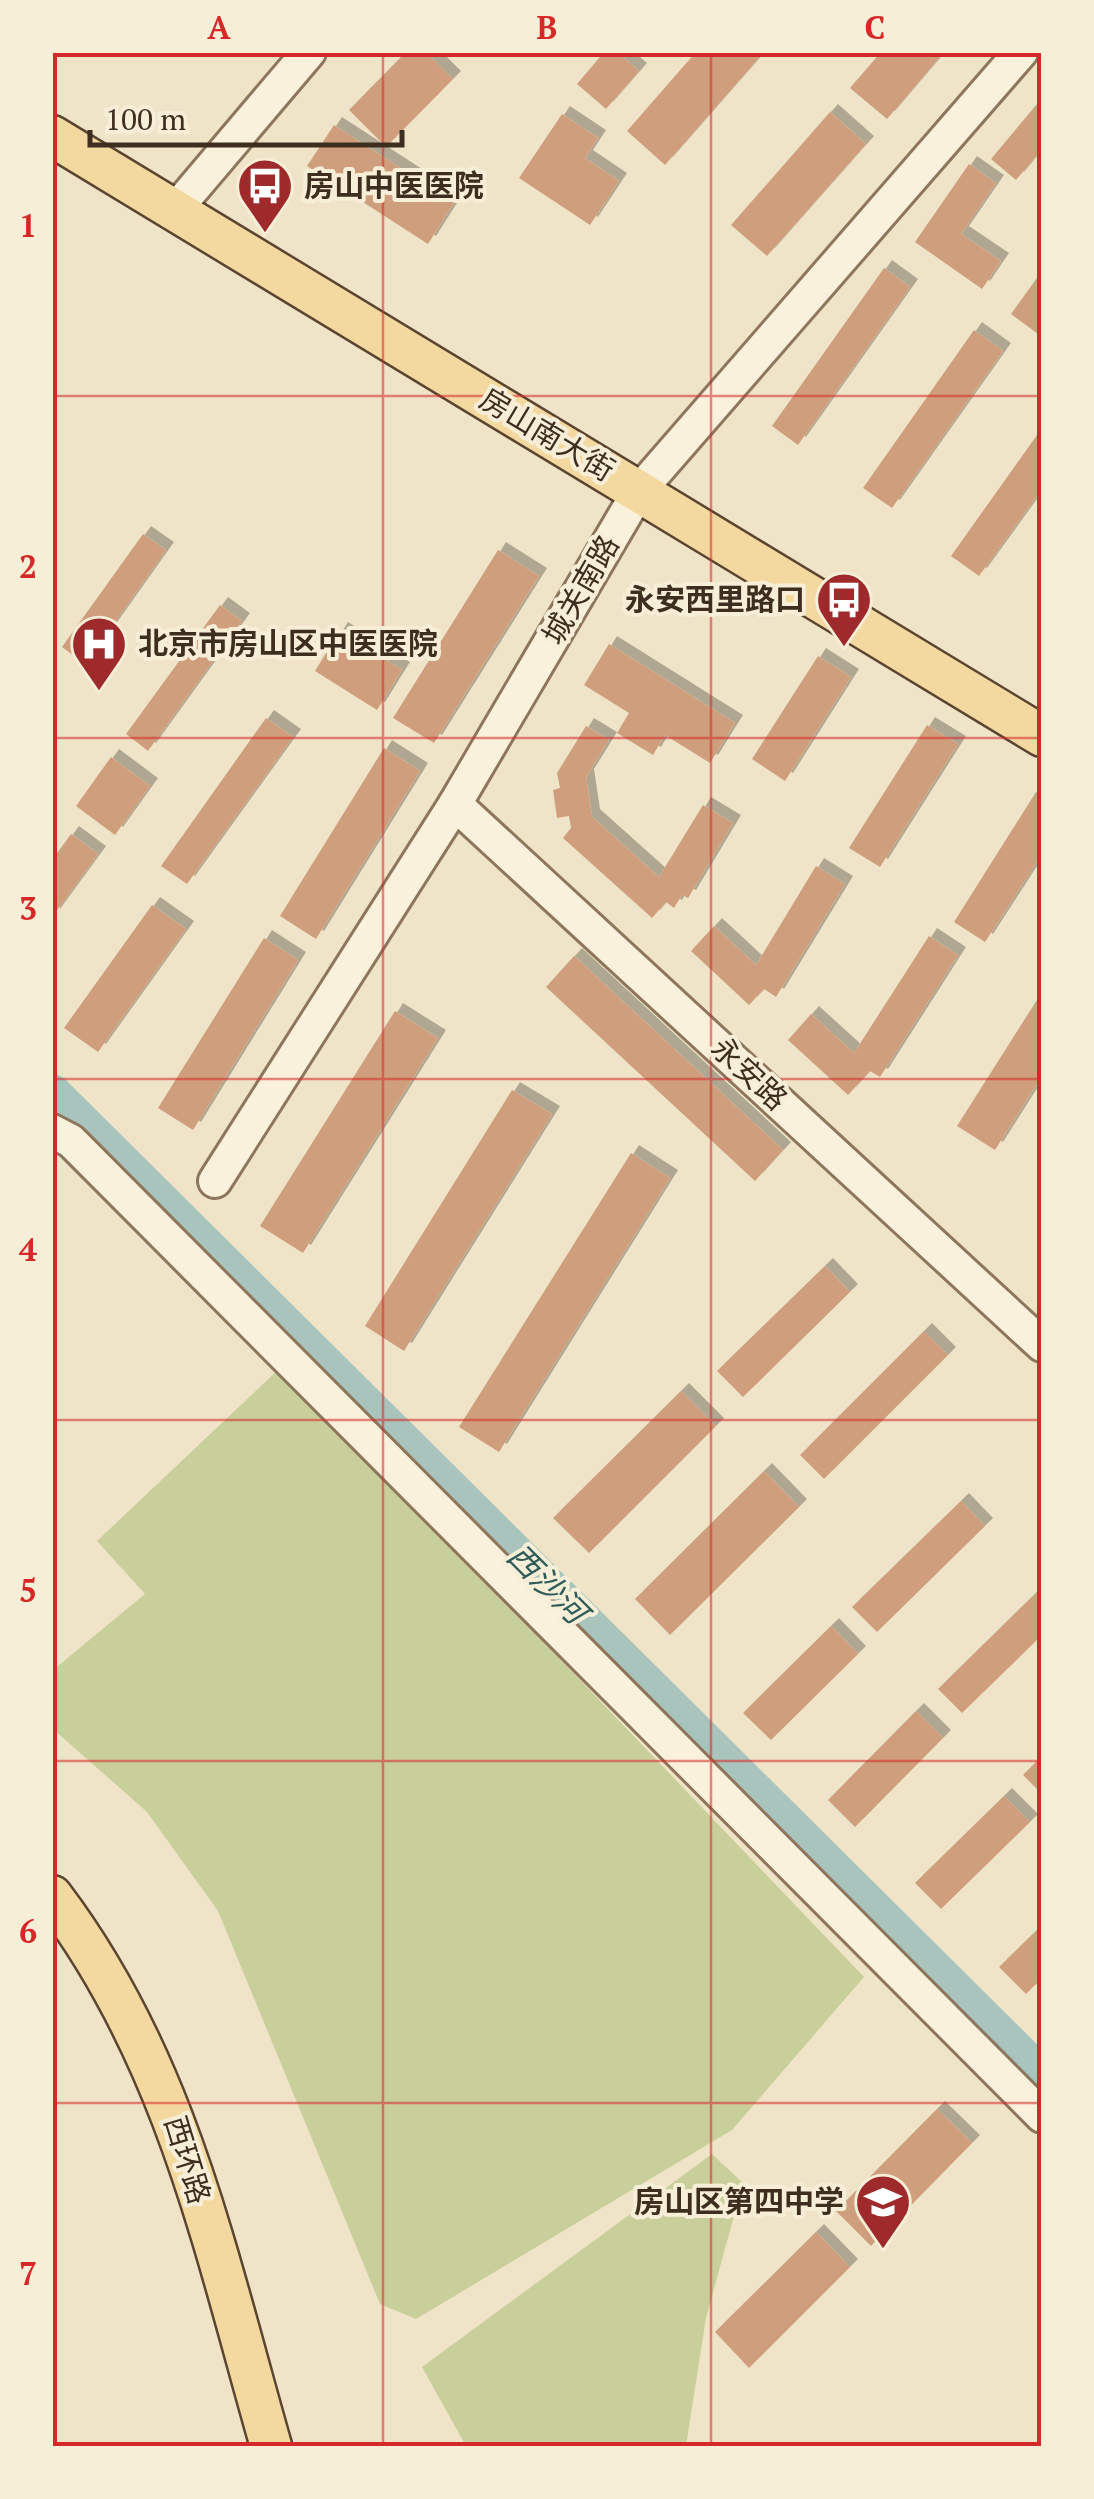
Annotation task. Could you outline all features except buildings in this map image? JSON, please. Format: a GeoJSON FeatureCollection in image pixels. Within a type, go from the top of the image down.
{"type":"FeatureCollection","features":[{"type":"Feature","properties":{"kind":"main road","name":"房山南大街"},"geometry":{"type":"LineString","coordinates":[[52,136],[1042,736]]}},
{"type":"Feature","properties":{"kind":"main road","name":"西环路"},"geometry":{"type":"LineString","coordinates":[[52,1896],[125,2004],[168,2098],[271,2446]]}},
{"type":"Feature","properties":{"kind":"main road","name":"西环路"},"geometry":{"type":"LineString","coordinates":[[52,1920],[98,1987],[152,2098],[178,2169],[257,2446]]}},
{"type":"Feature","properties":{"kind":"street"},"geometry":{"type":"LineString","coordinates":[[175,210],[309,52]]}},
{"type":"Feature","properties":{"kind":"street","name":"城关南路"},"geometry":{"type":"LineString","coordinates":[[215,1182],[455,804],[639,491],[1021,52]]}},
{"type":"Feature","properties":{"kind":"street","name":"永安路"},"geometry":{"type":"LineString","coordinates":[[455,804],[1042,1345]]}},
{"type":"Feature","properties":{"kind":"street"},"geometry":{"type":"LineString","coordinates":[[52,1132],[71,1141],[388,1456],[798,1876],[1042,2116]]}},
{"type":"Feature","properties":{"kind":"green space"},"geometry":{"type":"Polygon","coordinates":[[[281,1367],[864,1977],[732,2130],[416,2319],[380,2304],[218,1911],[147,1812],[53,1729],[53,1670],[145,1594],[97,1541],[281,1367]]]}},
{"type":"Feature","properties":{"kind":"green space"},"geometry":{"type":"Polygon","coordinates":[[[712,2154],[743,2183],[706,2318],[686,2446],[466,2446],[422,2367],[712,2154]]]}},
{"type":"Feature","properties":{"kind":"waterway","name":"西沙河"},"geometry":{"type":"LineString","coordinates":[[52,1093],[1042,2076]]}},
{"type":"Feature","properties":{"kind":"place","name":"房山中医医院"},"geometry":{"type":"Point","coordinates":[265,235]}},
{"type":"Feature","properties":{"kind":"place","name":"永安西里路口"},"geometry":{"type":"Point","coordinates":[844,649]}},
{"type":"Feature","properties":{"kind":"place","name":"北京市房山区中医医院"},"geometry":{"type":"Point","coordinates":[99,693]}},
{"type":"Feature","properties":{"kind":"place","name":"房山区第四中学"},"geometry":{"type":"Point","coordinates":[883,2251]}}]}
